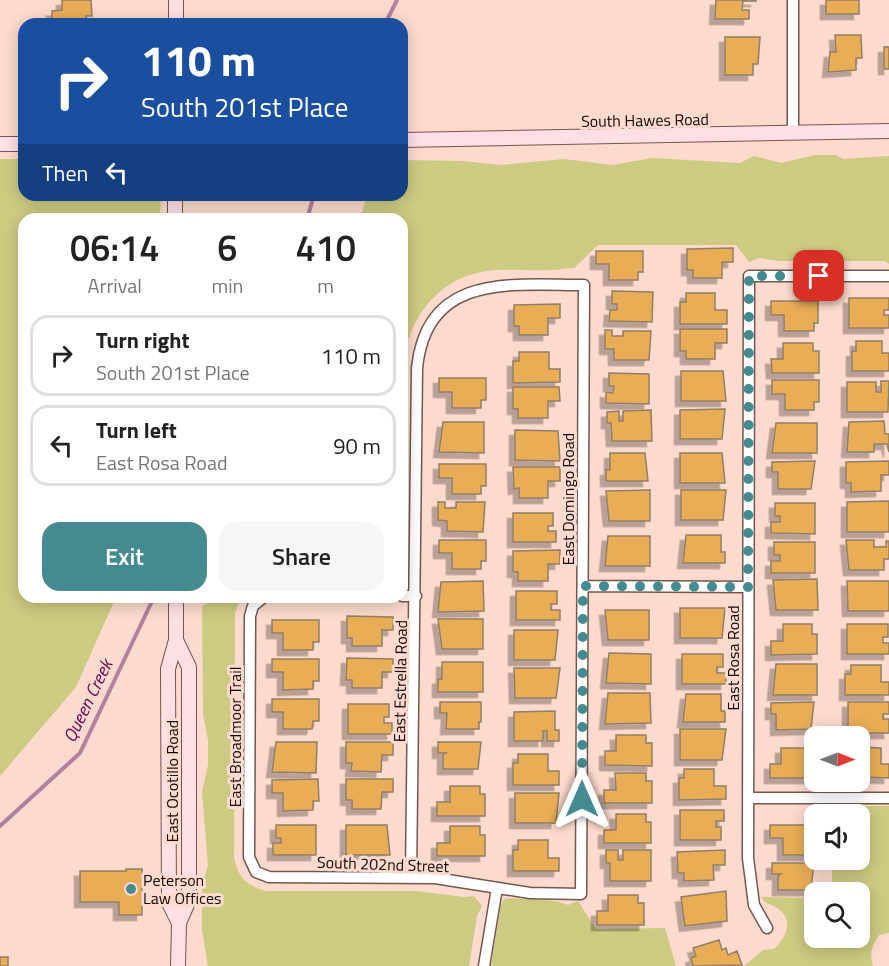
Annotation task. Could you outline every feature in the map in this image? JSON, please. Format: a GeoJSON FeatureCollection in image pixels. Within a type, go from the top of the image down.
{"type":"FeatureCollection","features":[{"type":"Feature","properties":{"kind":"main road"},"geometry":{"type":"LineString","coordinates":[[176,0],[176,18]]}},
{"type":"Feature","properties":{"kind":"main road","name":"South Hawes Road"},"geometry":{"type":"LineString","coordinates":[[408,140],[889,131]]}},
{"type":"Feature","properties":{"kind":"main road"},"geometry":{"type":"LineString","coordinates":[[0,144],[18,144]]}},
{"type":"Feature","properties":{"kind":"main road","name":"East Ocotillo Road"},"geometry":{"type":"LineString","coordinates":[[176,603],[176,640],[168,669],[169,903],[179,923]]}},
{"type":"Feature","properties":{"kind":"main road","name":"East Ocotillo Road"},"geometry":{"type":"LineString","coordinates":[[176,640],[189,667],[189,900],[179,923],[178,966]]}},
{"type":"Feature","properties":{"kind":"street"},"geometry":{"type":"LineString","coordinates":[[793,0],[793,132]]}},
{"type":"Feature","properties":{"kind":"street","name":"East Rosa Road"},"geometry":{"type":"LineString","coordinates":[[767,928],[754,905],[749,883],[749,276],[889,276]]}},
{"type":"Feature","properties":{"kind":"street","name":"East Estrella Road"},"geometry":{"type":"LineString","coordinates":[[411,878],[417,368],[425,334],[441,312],[464,294],[486,286],[584,285]]}},
{"type":"Feature","properties":{"kind":"street","name":"East Domingo Road"},"geometry":{"type":"LineString","coordinates":[[581,894],[584,285]]}},
{"type":"Feature","properties":{"kind":"street"},"geometry":{"type":"LineString","coordinates":[[583,586],[748,587]]}},
{"type":"Feature","properties":{"kind":"street"},"geometry":{"type":"LineString","coordinates":[[408,596],[416,596]]}},
{"type":"Feature","properties":{"kind":"street","name":"East Broadmoor Trail"},"geometry":{"type":"LineString","coordinates":[[256,872],[250,861],[250,616],[258,603]]}},
{"type":"Feature","properties":{"kind":"street"},"geometry":{"type":"LineString","coordinates":[[748,798],[889,798]]}},
{"type":"Feature","properties":{"kind":"street","name":"South 202nd Street"},"geometry":{"type":"LineString","coordinates":[[256,872],[269,877],[442,879],[530,893],[581,894]]}},
{"type":"Feature","properties":{"kind":"street"},"geometry":{"type":"LineString","coordinates":[[484,966],[497,888]]}},
{"type":"Feature","properties":{"kind":"shaded area"},"geometry":{"type":"Polygon","coordinates":[[[815,155],[836,155],[843,159],[889,156],[889,264],[885,261],[778,261],[759,258],[749,262],[736,245],[598,245],[574,268],[486,271],[452,283],[426,306],[408,342],[408,213],[362,213],[365,201],[408,201],[408,160],[463,161],[501,165],[564,159],[613,165],[652,158],[740,163],[754,156],[781,163],[815,155]]]}},
{"type":"Feature","properties":{"kind":"shaded area"},"geometry":{"type":"Polygon","coordinates":[[[0,159],[18,159],[18,201],[161,201],[160,213],[18,213],[18,603],[113,603],[76,687],[0,776],[0,159]]]}},
{"type":"Feature","properties":{"kind":"shaded area"},"geometry":{"type":"Polygon","coordinates":[[[207,603],[239,603],[235,613],[234,858],[241,876],[254,887],[267,891],[416,891],[464,897],[474,896],[482,906],[477,916],[469,966],[208,966],[202,930],[202,886],[208,865],[202,792],[208,765],[208,740],[203,714],[202,606],[207,603]]]}},
{"type":"Feature","properties":{"kind":"shaded area"},"geometry":{"type":"Polygon","coordinates":[[[870,806],[889,806],[889,933],[879,935],[875,943],[871,953],[873,966],[744,966],[763,950],[774,949],[782,940],[787,929],[783,913],[761,897],[804,898],[804,948],[870,948],[870,882],[832,882],[832,870],[870,870],[870,806]]]}},
{"type":"Feature","properties":{"kind":"shaded area"},"geometry":{"type":"Polygon","coordinates":[[[504,899],[556,901],[568,905],[578,901],[596,929],[665,928],[676,966],[491,966],[501,905],[504,899]]]}},
{"type":"Feature","properties":{"kind":"building"},"geometry":{"type":"Polygon","coordinates":[[[62,0],[91,0],[92,16],[86,16],[86,18],[52,18],[52,11],[62,10],[62,0]]]}},
{"type":"Feature","properties":{"kind":"building"},"geometry":{"type":"Polygon","coordinates":[[[716,0],[756,1],[743,1],[742,10],[749,10],[749,19],[715,19],[716,0]]]}},
{"type":"Feature","properties":{"kind":"building"},"geometry":{"type":"Polygon","coordinates":[[[826,0],[859,0],[859,14],[826,14],[826,0]]]}},
{"type":"Feature","properties":{"kind":"building"},"geometry":{"type":"Polygon","coordinates":[[[835,35],[861,35],[862,58],[856,58],[856,70],[828,72],[830,52],[836,52],[835,35]]]}},
{"type":"Feature","properties":{"kind":"building"},"geometry":{"type":"Polygon","coordinates":[[[725,37],[760,37],[758,64],[753,64],[753,75],[725,75],[725,37]]]}},
{"type":"Feature","properties":{"kind":"building"},"geometry":{"type":"Polygon","coordinates":[[[884,47],[889,47],[889,69],[884,69],[884,47]]]}},
{"type":"Feature","properties":{"kind":"building"},"geometry":{"type":"Polygon","coordinates":[[[733,248],[733,262],[722,262],[722,278],[693,278],[693,270],[687,270],[687,249],[733,248]]]}},
{"type":"Feature","properties":{"kind":"building"},"geometry":{"type":"Polygon","coordinates":[[[596,251],[643,251],[643,272],[638,272],[638,280],[609,280],[609,264],[596,264],[596,251]]]}},
{"type":"Feature","properties":{"kind":"building"},"geometry":{"type":"Polygon","coordinates":[[[612,291],[653,292],[652,322],[609,321],[610,310],[617,310],[617,304],[612,304],[612,291]]]}},
{"type":"Feature","properties":{"kind":"building"},"geometry":{"type":"Polygon","coordinates":[[[686,293],[715,293],[715,310],[727,310],[727,324],[680,324],[680,302],[686,302],[686,293]]]}},
{"type":"Feature","properties":{"kind":"building"},"geometry":{"type":"Polygon","coordinates":[[[849,298],[889,298],[889,310],[884,310],[884,315],[889,315],[889,328],[849,328],[849,298]]]}},
{"type":"Feature","properties":{"kind":"building"},"geometry":{"type":"Polygon","coordinates":[[[771,301],[818,301],[818,323],[814,323],[814,331],[784,331],[784,315],[771,315],[771,301]]]}},
{"type":"Feature","properties":{"kind":"building"},"geometry":{"type":"Polygon","coordinates":[[[560,304],[560,318],[548,318],[548,335],[519,335],[519,326],[514,326],[514,305],[560,304]]]}},
{"type":"Feature","properties":{"kind":"building"},"geometry":{"type":"Polygon","coordinates":[[[680,329],[727,329],[727,343],[715,343],[715,359],[686,359],[686,351],[680,351],[680,329]]]}},
{"type":"Feature","properties":{"kind":"building"},"geometry":{"type":"Polygon","coordinates":[[[605,330],[612,330],[612,336],[623,336],[623,331],[651,331],[649,360],[614,360],[614,349],[605,349],[605,330]]]}},
{"type":"Feature","properties":{"kind":"building"},"geometry":{"type":"Polygon","coordinates":[[[856,341],[882,341],[882,353],[889,353],[889,371],[852,371],[852,351],[856,351],[856,341]]]}},
{"type":"Feature","properties":{"kind":"building"},"geometry":{"type":"Polygon","coordinates":[[[783,343],[813,343],[813,351],[819,351],[819,373],[772,373],[771,359],[783,359],[783,343]]]}},
{"type":"Feature","properties":{"kind":"building"},"geometry":{"type":"Polygon","coordinates":[[[519,352],[549,352],[549,369],[560,369],[560,382],[513,383],[513,361],[519,361],[519,352]]]}},
{"type":"Feature","properties":{"kind":"building"},"geometry":{"type":"Polygon","coordinates":[[[681,371],[723,371],[726,401],[681,401],[681,371]]]}},
{"type":"Feature","properties":{"kind":"building"},"geometry":{"type":"Polygon","coordinates":[[[609,373],[649,374],[649,404],[606,403],[606,392],[613,393],[614,386],[609,386],[609,373]]]}},
{"type":"Feature","properties":{"kind":"building"},"geometry":{"type":"Polygon","coordinates":[[[439,378],[486,378],[486,400],[481,400],[481,408],[452,408],[452,392],[439,392],[439,378]]]}},
{"type":"Feature","properties":{"kind":"building"},"geometry":{"type":"Polygon","coordinates":[[[772,380],[819,380],[819,402],[814,402],[814,410],[785,410],[785,394],[772,394],[772,380]]]}},
{"type":"Feature","properties":{"kind":"building"},"geometry":{"type":"Polygon","coordinates":[[[881,381],[889,381],[888,412],[847,412],[847,382],[876,382],[876,392],[881,392],[881,381]]]}},
{"type":"Feature","properties":{"kind":"building"},"geometry":{"type":"Polygon","coordinates":[[[513,387],[559,387],[560,401],[548,401],[548,418],[518,418],[518,409],[513,409],[513,387]]]}},
{"type":"Feature","properties":{"kind":"building"},"geometry":{"type":"Polygon","coordinates":[[[725,409],[722,439],[680,439],[680,410],[725,409]]]}},
{"type":"Feature","properties":{"kind":"building"},"geometry":{"type":"Polygon","coordinates":[[[651,410],[652,441],[612,441],[611,423],[607,423],[607,412],[619,411],[619,421],[623,421],[623,411],[651,410]]]}},
{"type":"Feature","properties":{"kind":"building"},"geometry":{"type":"Polygon","coordinates":[[[884,421],[885,434],[889,434],[889,452],[887,444],[874,444],[874,452],[847,452],[849,422],[884,421]]]}},
{"type":"Feature","properties":{"kind":"building"},"geometry":{"type":"Polygon","coordinates":[[[443,422],[484,422],[484,453],[439,452],[443,422]]]}},
{"type":"Feature","properties":{"kind":"building"},"geometry":{"type":"Polygon","coordinates":[[[776,423],[817,423],[817,453],[772,453],[776,423]]]}},
{"type":"Feature","properties":{"kind":"building"},"geometry":{"type":"Polygon","coordinates":[[[515,430],[558,431],[560,461],[515,460],[515,430]]]}},
{"type":"Feature","properties":{"kind":"building"},"geometry":{"type":"Polygon","coordinates":[[[610,453],[645,453],[648,481],[606,481],[606,470],[610,470],[610,453]]]}},
{"type":"Feature","properties":{"kind":"building"},"geometry":{"type":"Polygon","coordinates":[[[680,453],[722,453],[725,483],[680,483],[680,453]]]}},
{"type":"Feature","properties":{"kind":"building"},"geometry":{"type":"Polygon","coordinates":[[[815,461],[811,489],[778,489],[778,472],[772,472],[772,462],[815,461]]]}},
{"type":"Feature","properties":{"kind":"building"},"geometry":{"type":"Polygon","coordinates":[[[889,461],[889,475],[881,475],[881,491],[851,492],[851,483],[846,483],[846,462],[889,461]]]}},
{"type":"Feature","properties":{"kind":"building"},"geometry":{"type":"Polygon","coordinates":[[[439,464],[486,464],[486,486],[481,486],[481,494],[452,494],[452,478],[439,478],[439,464]]]}},
{"type":"Feature","properties":{"kind":"building"},"geometry":{"type":"Polygon","coordinates":[[[513,467],[560,467],[560,481],[548,481],[548,498],[519,498],[519,488],[514,489],[513,467]]]}},
{"type":"Feature","properties":{"kind":"building"},"geometry":{"type":"Polygon","coordinates":[[[650,490],[650,521],[609,521],[606,491],[650,490]]]}},
{"type":"Feature","properties":{"kind":"building"},"geometry":{"type":"Polygon","coordinates":[[[681,490],[726,490],[723,520],[681,520],[681,490]]]}},
{"type":"Feature","properties":{"kind":"building"},"geometry":{"type":"Polygon","coordinates":[[[889,501],[889,532],[847,532],[847,502],[889,501]]]}},
{"type":"Feature","properties":{"kind":"building"},"geometry":{"type":"Polygon","coordinates":[[[438,502],[445,502],[445,508],[456,508],[456,502],[485,502],[483,532],[447,531],[447,521],[438,520],[438,502]]]}},
{"type":"Feature","properties":{"kind":"building"},"geometry":{"type":"Polygon","coordinates":[[[775,503],[815,503],[815,534],[771,533],[771,522],[780,522],[780,516],[775,516],[775,503]]]}},
{"type":"Feature","properties":{"kind":"building"},"geometry":{"type":"Polygon","coordinates":[[[513,513],[553,513],[553,526],[548,526],[548,531],[556,531],[556,542],[513,542],[513,513]]]}},
{"type":"Feature","properties":{"kind":"building"},"geometry":{"type":"Polygon","coordinates":[[[686,535],[721,535],[721,552],[725,552],[725,563],[683,563],[686,535]]]}},
{"type":"Feature","properties":{"kind":"building"},"geometry":{"type":"Polygon","coordinates":[[[608,536],[650,536],[650,566],[605,566],[608,536]]]}},
{"type":"Feature","properties":{"kind":"building"},"geometry":{"type":"Polygon","coordinates":[[[439,540],[486,540],[486,561],[481,561],[481,569],[452,569],[452,553],[439,553],[439,540]]]}},
{"type":"Feature","properties":{"kind":"building"},"geometry":{"type":"Polygon","coordinates":[[[846,540],[874,540],[874,547],[886,547],[886,541],[889,541],[889,559],[884,559],[884,570],[849,570],[846,540]]]}},
{"type":"Feature","properties":{"kind":"building"},"geometry":{"type":"Polygon","coordinates":[[[774,542],[815,542],[815,573],[771,573],[771,561],[780,561],[780,555],[774,555],[774,542]]]}},
{"type":"Feature","properties":{"kind":"building"},"geometry":{"type":"Polygon","coordinates":[[[560,550],[560,564],[548,564],[548,581],[518,581],[518,572],[513,572],[513,551],[560,550]]]}},
{"type":"Feature","properties":{"kind":"building"},"geometry":{"type":"Polygon","coordinates":[[[817,579],[818,610],[776,610],[773,580],[817,579]]]}},
{"type":"Feature","properties":{"kind":"building"},"geometry":{"type":"Polygon","coordinates":[[[483,581],[484,611],[438,612],[441,582],[483,581]]]}},
{"type":"Feature","properties":{"kind":"building"},"geometry":{"type":"Polygon","coordinates":[[[847,581],[889,581],[889,611],[848,611],[847,581]]]}},
{"type":"Feature","properties":{"kind":"building"},"geometry":{"type":"Polygon","coordinates":[[[516,591],[557,591],[557,604],[551,604],[551,610],[560,610],[560,620],[516,620],[516,591]]]}},
{"type":"Feature","properties":{"kind":"building"},"geometry":{"type":"Polygon","coordinates":[[[680,608],[725,608],[722,638],[680,638],[680,608]]]}},
{"type":"Feature","properties":{"kind":"building"},"geometry":{"type":"Polygon","coordinates":[[[605,610],[649,610],[649,640],[608,640],[605,610]]]}},
{"type":"Feature","properties":{"kind":"building"},"geometry":{"type":"Polygon","coordinates":[[[347,616],[393,617],[393,630],[382,630],[382,646],[352,646],[352,638],[347,638],[347,616]]]}},
{"type":"Feature","properties":{"kind":"building"},"geometry":{"type":"Polygon","coordinates":[[[438,619],[483,619],[483,649],[442,649],[438,619]]]}},
{"type":"Feature","properties":{"kind":"building"},"geometry":{"type":"Polygon","coordinates":[[[272,620],[319,620],[319,642],[313,642],[313,650],[283,650],[283,633],[272,633],[272,620]]]}},
{"type":"Feature","properties":{"kind":"building"},"geometry":{"type":"Polygon","coordinates":[[[783,624],[812,624],[812,634],[817,634],[817,654],[771,655],[771,641],[783,641],[783,624]]]}},
{"type":"Feature","properties":{"kind":"building"},"geometry":{"type":"Polygon","coordinates":[[[847,624],[888,624],[888,637],[883,637],[883,643],[889,643],[889,654],[847,654],[847,624]]]}},
{"type":"Feature","properties":{"kind":"building"},"geometry":{"type":"Polygon","coordinates":[[[514,630],[558,630],[555,660],[514,660],[514,630]]]}},
{"type":"Feature","properties":{"kind":"building"},"geometry":{"type":"Polygon","coordinates":[[[609,653],[651,654],[651,684],[606,683],[609,653]]]}},
{"type":"Feature","properties":{"kind":"building"},"geometry":{"type":"Polygon","coordinates":[[[682,654],[723,654],[723,667],[717,667],[717,673],[726,673],[726,684],[682,684],[682,654]]]}},
{"type":"Feature","properties":{"kind":"building"},"geometry":{"type":"Polygon","coordinates":[[[347,658],[393,659],[393,672],[382,672],[382,688],[352,688],[352,680],[346,680],[347,658]]]}},
{"type":"Feature","properties":{"kind":"building"},"geometry":{"type":"Polygon","coordinates":[[[272,659],[319,659],[319,681],[313,681],[313,689],[283,690],[283,672],[272,672],[272,659]]]}},
{"type":"Feature","properties":{"kind":"building"},"geometry":{"type":"Polygon","coordinates":[[[442,662],[483,662],[483,692],[438,692],[438,679],[442,679],[442,662]]]}},
{"type":"Feature","properties":{"kind":"building"},"geometry":{"type":"Polygon","coordinates":[[[776,664],[817,664],[817,695],[773,695],[776,664]]]}},
{"type":"Feature","properties":{"kind":"building"},"geometry":{"type":"Polygon","coordinates":[[[851,665],[881,665],[881,682],[889,682],[889,695],[845,695],[845,674],[851,674],[851,665]]]}},
{"type":"Feature","properties":{"kind":"building"},"geometry":{"type":"Polygon","coordinates":[[[514,668],[560,668],[556,698],[515,698],[514,668]]]}},
{"type":"Feature","properties":{"kind":"building"},"geometry":{"type":"Polygon","coordinates":[[[608,693],[650,693],[651,723],[605,724],[608,693]]]}},
{"type":"Feature","properties":{"kind":"building"},"geometry":{"type":"Polygon","coordinates":[[[686,694],[721,694],[721,711],[725,711],[725,722],[683,722],[686,694]]]}},
{"type":"Feature","properties":{"kind":"building"},"geometry":{"type":"Polygon","coordinates":[[[272,699],[319,699],[319,721],[313,721],[312,729],[283,729],[283,712],[272,712],[272,699]]]}},
{"type":"Feature","properties":{"kind":"building"},"geometry":{"type":"Polygon","coordinates":[[[440,702],[481,702],[479,729],[446,729],[447,713],[440,713],[440,702]]]}},
{"type":"Feature","properties":{"kind":"building"},"geometry":{"type":"Polygon","coordinates":[[[814,702],[811,726],[804,726],[804,729],[776,730],[776,714],[771,714],[771,703],[814,702]]]}},
{"type":"Feature","properties":{"kind":"building"},"geometry":{"type":"Polygon","coordinates":[[[848,702],[889,702],[889,714],[883,714],[883,719],[889,719],[889,733],[870,733],[870,726],[848,726],[848,702]]]}},
{"type":"Feature","properties":{"kind":"building"},"geometry":{"type":"Polygon","coordinates":[[[348,704],[389,704],[389,717],[384,717],[384,723],[392,723],[392,734],[348,734],[348,704]]]}},
{"type":"Feature","properties":{"kind":"building"},"geometry":{"type":"Polygon","coordinates":[[[555,711],[555,730],[559,730],[559,741],[547,741],[547,731],[543,731],[543,741],[514,741],[514,712],[555,711]]]}},
{"type":"Feature","properties":{"kind":"building"},"geometry":{"type":"Polygon","coordinates":[[[680,729],[726,729],[722,760],[680,760],[680,729]]]}},
{"type":"Feature","properties":{"kind":"building"},"geometry":{"type":"Polygon","coordinates":[[[616,735],[646,735],[646,743],[652,743],[652,766],[605,765],[605,751],[616,751],[616,735]]]}},
{"type":"Feature","properties":{"kind":"building"},"geometry":{"type":"Polygon","coordinates":[[[276,742],[317,742],[316,773],[272,772],[276,742]]]}},
{"type":"Feature","properties":{"kind":"building"},"geometry":{"type":"Polygon","coordinates":[[[346,742],[393,742],[393,755],[382,755],[381,772],[351,771],[352,763],[346,763],[346,742]]]}},
{"type":"Feature","properties":{"kind":"building"},"geometry":{"type":"Polygon","coordinates":[[[438,742],[481,742],[478,769],[443,769],[443,755],[446,753],[438,753],[438,742]]]}},
{"type":"Feature","properties":{"kind":"building"},"geometry":{"type":"Polygon","coordinates":[[[870,747],[881,748],[881,764],[889,764],[889,778],[870,777],[870,747]]]}},
{"type":"Feature","properties":{"kind":"building"},"geometry":{"type":"Polygon","coordinates":[[[781,748],[804,748],[804,778],[770,778],[770,764],[781,764],[781,748]]]}},
{"type":"Feature","properties":{"kind":"building"},"geometry":{"type":"Polygon","coordinates":[[[518,754],[548,754],[548,771],[559,771],[559,785],[513,785],[513,763],[518,763],[518,754]]]}},
{"type":"Feature","properties":{"kind":"building"},"geometry":{"type":"Polygon","coordinates":[[[684,769],[714,769],[714,786],[726,786],[726,799],[679,800],[679,778],[684,778],[684,769]]]}},
{"type":"Feature","properties":{"kind":"building"},"geometry":{"type":"Polygon","coordinates":[[[615,773],[646,773],[646,781],[652,781],[652,803],[604,803],[604,790],[616,790],[615,773]]]}},
{"type":"Feature","properties":{"kind":"building"},"geometry":{"type":"Polygon","coordinates":[[[318,779],[319,801],[313,801],[313,810],[283,811],[283,793],[272,793],[272,780],[318,779]]]}},
{"type":"Feature","properties":{"kind":"building"},"geometry":{"type":"Polygon","coordinates":[[[346,779],[393,779],[393,792],[382,792],[381,809],[352,809],[352,800],[346,800],[346,779]]]}},
{"type":"Feature","properties":{"kind":"building"},"geometry":{"type":"Polygon","coordinates":[[[450,786],[480,786],[480,794],[485,794],[485,816],[437,816],[437,802],[450,802],[450,786]]]}},
{"type":"Feature","properties":{"kind":"building"},"geometry":{"type":"Polygon","coordinates":[[[515,793],[559,793],[556,823],[515,823],[515,793]]]}},
{"type":"Feature","properties":{"kind":"building"},"geometry":{"type":"Polygon","coordinates":[[[680,810],[724,810],[724,821],[716,821],[716,827],[721,827],[721,840],[680,840],[680,810]]]}},
{"type":"Feature","properties":{"kind":"building"},"geometry":{"type":"Polygon","coordinates":[[[616,814],[646,814],[646,822],[651,822],[651,843],[604,843],[604,830],[616,830],[616,814]]]}},
{"type":"Feature","properties":{"kind":"building"},"geometry":{"type":"Polygon","coordinates":[[[276,825],[316,825],[316,855],[273,855],[273,843],[281,843],[281,838],[276,838],[276,825]]]}},
{"type":"Feature","properties":{"kind":"building"},"geometry":{"type":"Polygon","coordinates":[[[346,825],[387,825],[390,855],[346,855],[346,825]]]}},
{"type":"Feature","properties":{"kind":"building"},"geometry":{"type":"Polygon","coordinates":[[[770,825],[804,825],[804,855],[783,855],[783,838],[770,838],[770,825]]]}},
{"type":"Feature","properties":{"kind":"building"},"geometry":{"type":"Polygon","coordinates":[[[450,826],[480,826],[480,835],[485,835],[485,856],[437,856],[437,843],[450,843],[450,826]]]}},
{"type":"Feature","properties":{"kind":"building"},"geometry":{"type":"Polygon","coordinates":[[[518,840],[548,840],[548,858],[559,858],[559,871],[513,871],[513,850],[518,850],[518,840]]]}},
{"type":"Feature","properties":{"kind":"building"},"geometry":{"type":"Polygon","coordinates":[[[606,850],[618,850],[618,860],[623,860],[623,850],[651,850],[651,881],[610,881],[610,863],[606,863],[606,850]]]}},
{"type":"Feature","properties":{"kind":"building"},"geometry":{"type":"Polygon","coordinates":[[[725,850],[725,865],[713,865],[714,880],[684,881],[684,873],[678,873],[677,852],[725,850]]]}},
{"type":"Feature","properties":{"kind":"building"},"geometry":{"type":"Polygon","coordinates":[[[772,863],[804,863],[804,870],[813,870],[812,882],[804,882],[804,890],[778,890],[778,876],[781,874],[772,874],[772,863]]]}},
{"type":"Feature","properties":{"kind":"building"},"geometry":{"type":"Polygon","coordinates":[[[126,869],[142,869],[142,915],[119,915],[119,902],[80,902],[80,871],[126,871],[126,869]]]}},
{"type":"Feature","properties":{"kind":"building"},"geometry":{"type":"Polygon","coordinates":[[[726,891],[727,921],[685,926],[681,897],[726,891]]]}},
{"type":"Feature","properties":{"kind":"building"},"geometry":{"type":"Polygon","coordinates":[[[608,895],[638,895],[638,903],[644,903],[644,925],[597,925],[597,911],[608,911],[608,895]]]}},
{"type":"Feature","properties":{"kind":"building"},"geometry":{"type":"Polygon","coordinates":[[[719,940],[722,950],[726,948],[728,955],[737,951],[742,965],[693,966],[691,958],[696,956],[693,948],[719,940]]]}},
{"type":"Feature","properties":{"kind":"building"},"geometry":{"type":"Polygon","coordinates":[[[0,957],[8,957],[8,966],[0,966],[0,957]]]}},
{"type":"Feature","properties":{"kind":"waterway","name":"Queen Creek"},"geometry":{"type":"LineString","coordinates":[[388,18],[397,0]]}},
{"type":"Feature","properties":{"kind":"waterway","name":"Queen Creek"},"geometry":{"type":"LineString","coordinates":[[309,213],[312,201]]}},
{"type":"Feature","properties":{"kind":"waterway","name":"Queen Creek"},"geometry":{"type":"LineString","coordinates":[[0,826],[80,753],[151,603]]}},
{"type":"Feature","properties":{"kind":"place","name":"Peterson Law Offices"},"geometry":{"type":"Point","coordinates":[131,889]}},
{"type":"Feature","properties":{"kind":"route"},"geometry":{"type":"LineString","coordinates":[[582,799],[583,586],[748,587],[749,276],[819,276]]}}]}
